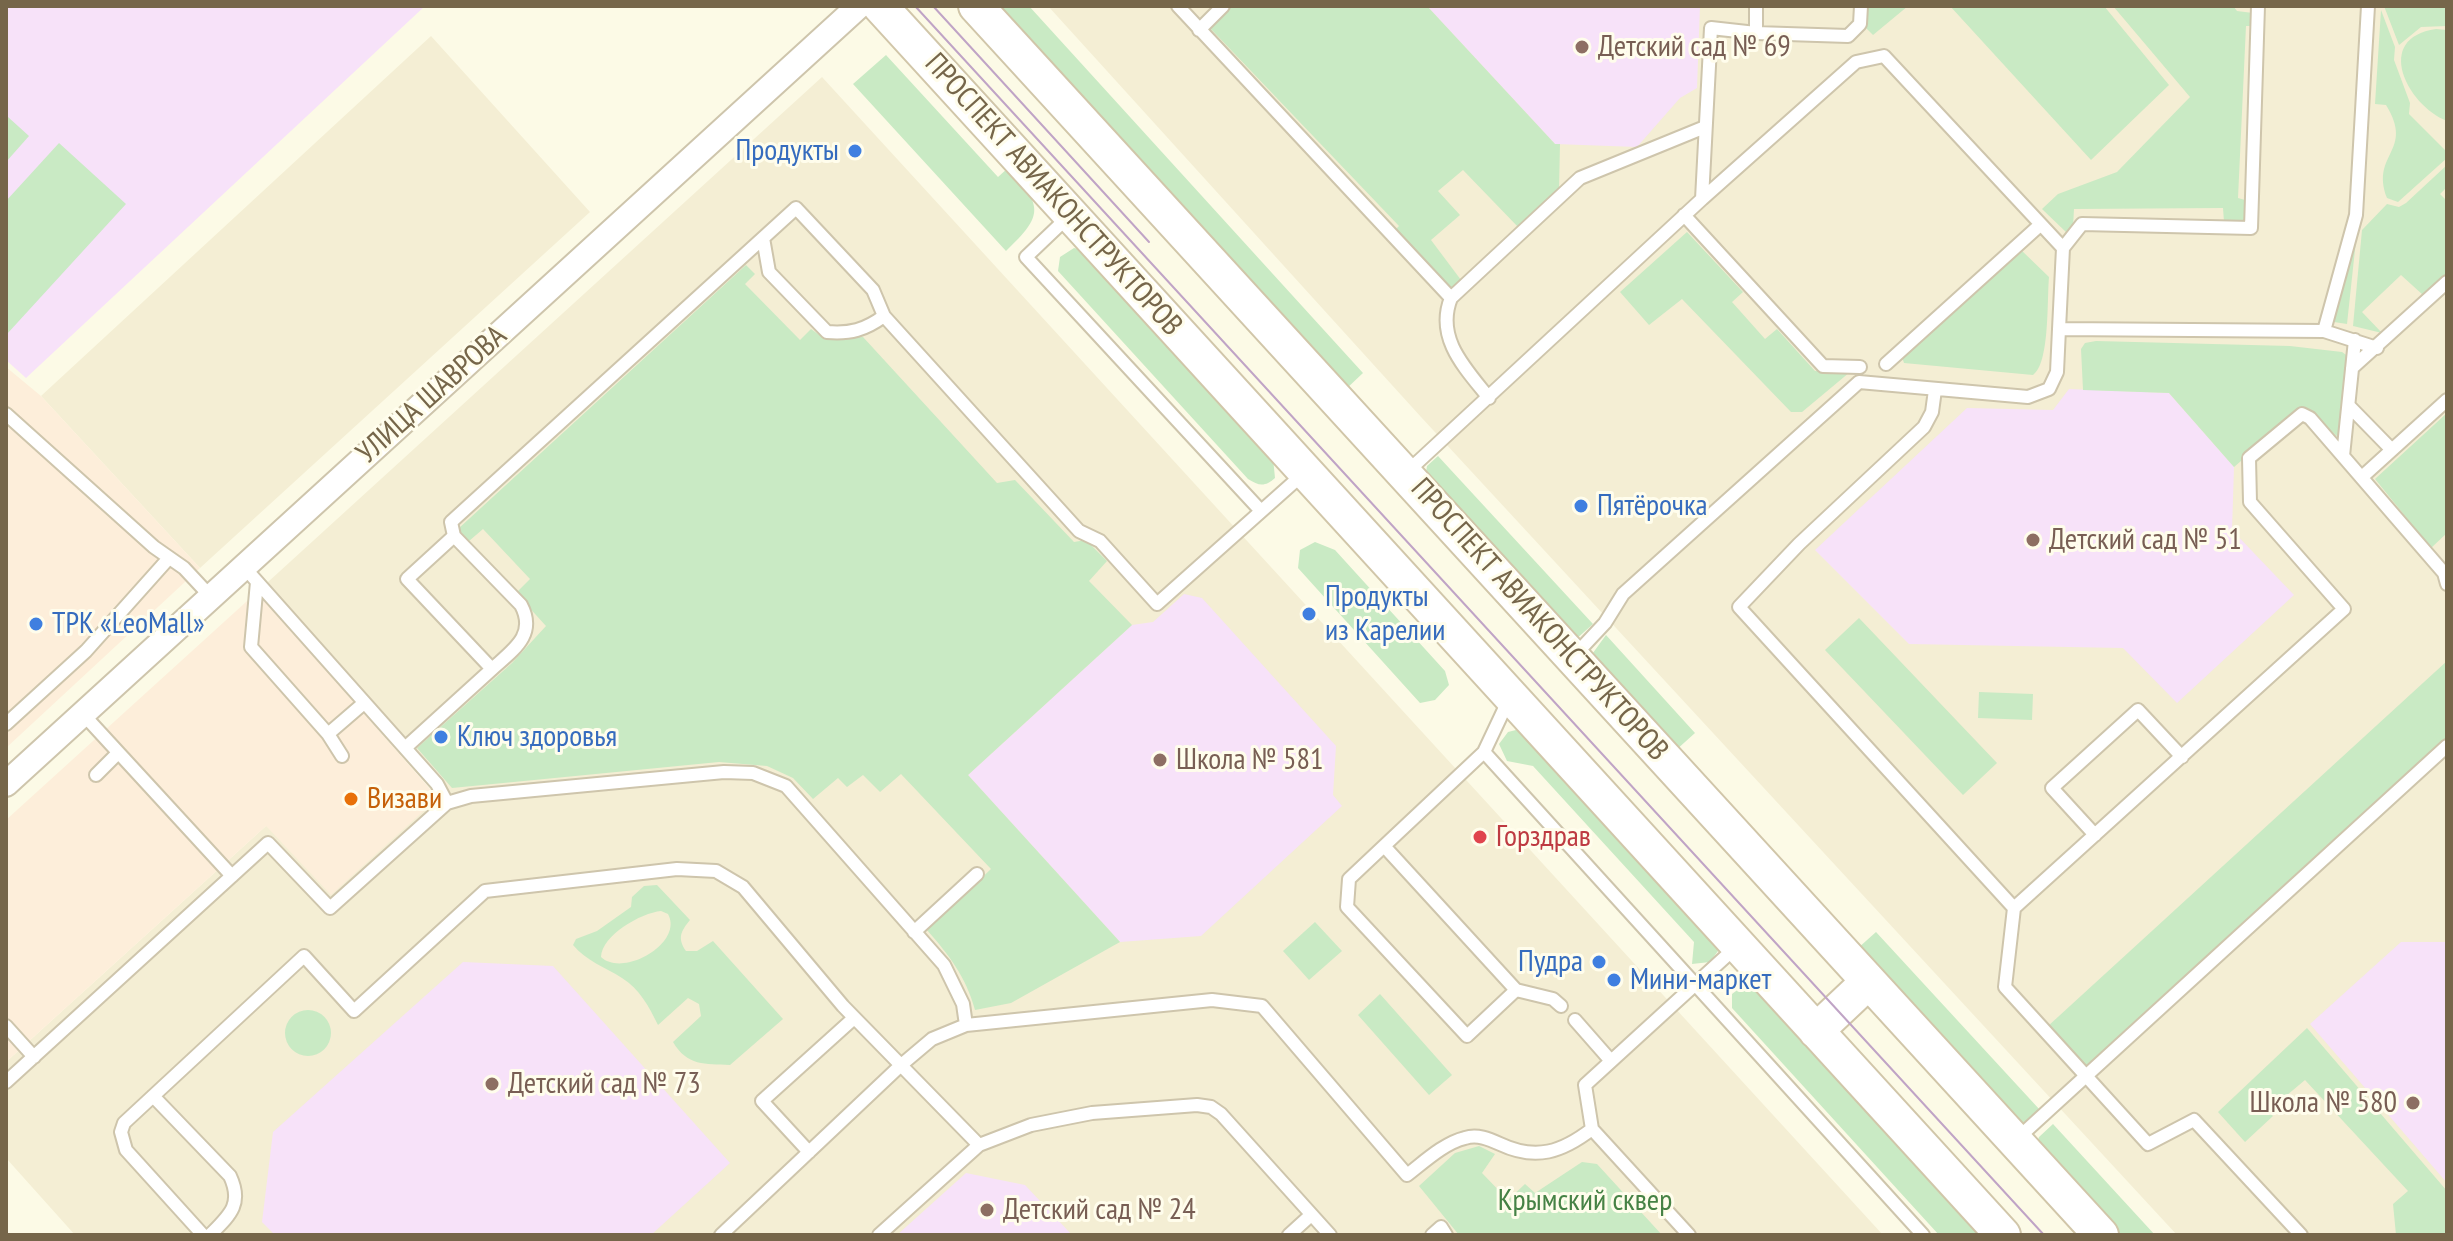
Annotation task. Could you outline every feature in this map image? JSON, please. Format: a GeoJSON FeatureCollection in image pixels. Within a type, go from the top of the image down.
{"type":"FeatureCollection","features":[{"type":"Feature","properties":{"kind":"street","name":"УЛИЦА ШАВРОВА"},"geometry":{"type":"LineString","coordinates":[[9,776],[83,714],[211,597],[250,575],[859,6]]}},
{"type":"Feature","properties":{"kind":"street","name":"ПРОСПЕКТ АВИАКОНСТРУКТОРОВ"},"geometry":{"type":"LineString","coordinates":[[880,6],[2003,1235]]}},
{"type":"Feature","properties":{"kind":"street","name":"ПРОСПЕКТ АВИАКОНСТРУКТОРОВ"},"geometry":{"type":"LineString","coordinates":[[976,6],[2101,1235]]}},
{"type":"Feature","properties":{"kind":"street"},"geometry":{"type":"LineString","coordinates":[[1816,1031],[1868,982]]}},
{"type":"Feature","properties":{"kind":"lane"},"geometry":{"type":"LineString","coordinates":[[1178,6],[1451,298]]}},
{"type":"Feature","properties":{"kind":"lane"},"geometry":{"type":"LineString","coordinates":[[1199,30],[1223,6]]}},
{"type":"Feature","properties":{"kind":"lane"},"geometry":{"type":"LineString","coordinates":[[1756,6],[1756,33]]}},
{"type":"Feature","properties":{"kind":"lane"},"geometry":{"type":"LineString","coordinates":[[1702,199],[1711,28],[1848,36],[1860,24],[1861,6]]}},
{"type":"Feature","properties":{"kind":"lane"},"geometry":{"type":"LineString","coordinates":[[1572,658],[1605,623],[1623,594],[1859,382],[2028,397],[2049,389],[2057,372],[2063,248],[2082,224],[2251,228],[2257,6]]}},
{"type":"Feature","properties":{"kind":"lane"},"geometry":{"type":"LineString","coordinates":[[2324,331],[2356,215],[2368,6]]}},
{"type":"Feature","properties":{"kind":"lane"},"geometry":{"type":"LineString","coordinates":[[1848,36],[1856,62]]}},
{"type":"Feature","properties":{"kind":"lane"},"geometry":{"type":"LineString","coordinates":[[1406,474],[1684,215],[1856,62],[1884,56],[2063,248]]}},
{"type":"Feature","properties":{"kind":"lane"},"geometry":{"type":"LineString","coordinates":[[1489,398],[1460,363],[1452,346],[1445,313],[1451,298],[1565,183],[1705,127]]}},
{"type":"Feature","properties":{"kind":"lane"},"geometry":{"type":"LineString","coordinates":[[405,748],[523,640],[528,629],[521,605],[454,536],[451,522],[796,208],[873,290],[884,316],[1079,531],[1100,541],[1157,604],[1305,472]]}},
{"type":"Feature","properties":{"kind":"lane"},"geometry":{"type":"LineString","coordinates":[[1070,215],[1026,257],[1261,511]]}},
{"type":"Feature","properties":{"kind":"lane"},"geometry":{"type":"LineString","coordinates":[[1684,215],[1823,366],[1860,367]]}},
{"type":"Feature","properties":{"kind":"lane"},"geometry":{"type":"LineString","coordinates":[[1886,364],[2040,225]]}},
{"type":"Feature","properties":{"kind":"lane"},"geometry":{"type":"LineString","coordinates":[[763,238],[769,272],[827,332],[847,333],[867,328],[884,316]]}},
{"type":"Feature","properties":{"kind":"lane"},"geometry":{"type":"LineString","coordinates":[[2352,368],[2447,282]]}},
{"type":"Feature","properties":{"kind":"lane"},"geometry":{"type":"LineString","coordinates":[[2059,329],[2324,331],[2377,348]]}},
{"type":"Feature","properties":{"kind":"lane"},"geometry":{"type":"LineString","coordinates":[[2343,456],[2355,340]]}},
{"type":"Feature","properties":{"kind":"lane"},"geometry":{"type":"LineString","coordinates":[[1935,390],[1932,412],[1924,427],[1799,544],[1739,607],[2014,908]]}},
{"type":"Feature","properties":{"kind":"lane"},"geometry":{"type":"LineString","coordinates":[[2362,477],[2447,400]]}},
{"type":"Feature","properties":{"kind":"lane"},"geometry":{"type":"LineString","coordinates":[[2349,406],[2392,450]]}},
{"type":"Feature","properties":{"kind":"lane"},"geometry":{"type":"LineString","coordinates":[[6,414],[211,597]]}},
{"type":"Feature","properties":{"kind":"lane"},"geometry":{"type":"LineString","coordinates":[[2301,1235],[2194,1120],[2148,1144],[2005,987],[2014,908],[2344,609],[2250,502],[2249,458],[2302,414],[2310,418],[2444,573],[2447,584]]}},
{"type":"Feature","properties":{"kind":"lane"},"geometry":{"type":"LineString","coordinates":[[454,536],[407,579],[492,669]]}},
{"type":"Feature","properties":{"kind":"lane"},"geometry":{"type":"LineString","coordinates":[[6,723],[86,651],[169,558]]}},
{"type":"Feature","properties":{"kind":"lane"},"geometry":{"type":"LineString","coordinates":[[250,575],[437,784],[447,803]]}},
{"type":"Feature","properties":{"kind":"lane"},"geometry":{"type":"LineString","coordinates":[[250,575],[251,647],[328,734],[342,756]]}},
{"type":"Feature","properties":{"kind":"lane"},"geometry":{"type":"LineString","coordinates":[[1510,696],[1484,752],[1349,879],[1347,907],[1467,1036],[1516,990]]}},
{"type":"Feature","properties":{"kind":"lane"},"geometry":{"type":"LineString","coordinates":[[328,734],[364,703]]}},
{"type":"Feature","properties":{"kind":"lane"},"geometry":{"type":"LineString","coordinates":[[2095,835],[2052,788],[2138,710],[2182,757]]}},
{"type":"Feature","properties":{"kind":"lane"},"geometry":{"type":"LineString","coordinates":[[83,714],[232,876]]}},
{"type":"Feature","properties":{"kind":"lane"},"geometry":{"type":"LineString","coordinates":[[2015,1141],[2447,746]]}},
{"type":"Feature","properties":{"kind":"lane"},"geometry":{"type":"LineString","coordinates":[[1484,752],[1923,1235]]}},
{"type":"Feature","properties":{"kind":"lane"},"geometry":{"type":"LineString","coordinates":[[96,775],[118,753]]}},
{"type":"Feature","properties":{"kind":"lane"},"geometry":{"type":"LineString","coordinates":[[6,1082],[268,843],[330,908],[447,803],[487,795],[724,772],[753,773],[786,786],[944,965],[963,1004],[966,1025]]}},
{"type":"Feature","properties":{"kind":"lane"},"geometry":{"type":"LineString","coordinates":[[1384,846],[1516,990],[1553,999],[1561,1006]]}},
{"type":"Feature","properties":{"kind":"lane"},"geometry":{"type":"LineString","coordinates":[[203,1235],[122,1142],[124,1123],[304,956],[354,1011],[485,891],[677,869],[716,871],[743,887],[854,1018],[979,1145]]}},
{"type":"Feature","properties":{"kind":"lane"},"geometry":{"type":"LineString","coordinates":[[914,932],[977,874]]}},
{"type":"Feature","properties":{"kind":"lane"},"geometry":{"type":"LineString","coordinates":[[1689,1235],[1592,1129],[1585,1085],[1737,946]]}},
{"type":"Feature","properties":{"kind":"lane"},"geometry":{"type":"LineString","coordinates":[[721,1235],[900,1066],[932,1039],[966,1025],[1212,1000],[1262,1006],[1407,1175],[1467,1136],[1486,1137],[1512,1150],[1540,1154],[1558,1151],[1592,1129]]}},
{"type":"Feature","properties":{"kind":"lane"},"geometry":{"type":"LineString","coordinates":[[809,1152],[762,1101],[854,1018]]}},
{"type":"Feature","properties":{"kind":"lane"},"geometry":{"type":"LineString","coordinates":[[1575,1020],[1611,1061]]}},
{"type":"Feature","properties":{"kind":"lane"},"geometry":{"type":"LineString","coordinates":[[6,1026],[34,1057]]}},
{"type":"Feature","properties":{"kind":"lane"},"geometry":{"type":"LineString","coordinates":[[153,1096],[230,1176],[236,1189],[237,1203],[210,1235]]}},
{"type":"Feature","properties":{"kind":"lane"},"geometry":{"type":"LineString","coordinates":[[879,1235],[979,1145],[1031,1125],[1092,1113],[1211,1107],[1221,1114],[1330,1235]]}},
{"type":"Feature","properties":{"kind":"lane"},"geometry":{"type":"LineString","coordinates":[[1289,1235],[1311,1215]]}},
{"type":"Feature","properties":{"kind":"lane"},"geometry":{"type":"LineString","coordinates":[[1432,1235],[1441,1227],[1446,1235]]}},
{"type":"Feature","properties":{"kind":"shaded area"},"geometry":{"type":"Polygon","coordinates":[[[6,6],[425,6],[26,378],[6,360],[6,6]]]}},
{"type":"Feature","properties":{"kind":"shaded area"},"geometry":{"type":"Polygon","coordinates":[[[1048,6],[2447,6],[2447,1235],[2177,1235],[1421,417],[1048,6]]]}},
{"type":"Feature","properties":{"kind":"shaded area","name":"Детский сад № 69"},"geometry":{"type":"Polygon","coordinates":[[[1427,6],[1700,6],[1697,88],[1680,98],[1637,147],[1555,144],[1427,6]]]}},
{"type":"Feature","properties":{"kind":"shaded area"},"geometry":{"type":"Polygon","coordinates":[[[431,36],[590,212],[200,568],[41,396],[431,36]]]}},
{"type":"Feature","properties":{"kind":"shaded area"},"geometry":{"type":"Polygon","coordinates":[[[822,77],[1883,1235],[75,1235],[6,1158],[6,1062],[266,826],[438,797],[257,592],[822,77]]]}},
{"type":"Feature","properties":{"kind":"shaded area"},"geometry":{"type":"Polygon","coordinates":[[[6,367],[41,396],[200,568],[6,748],[6,367]]]}},
{"type":"Feature","properties":{"kind":"shaded area","name":"Детский сад № 51"},"geometry":{"type":"Polygon","coordinates":[[[2069,389],[2169,393],[2234,467],[2232,530],[2294,595],[2177,703],[2123,648],[1909,644],[1815,550],[1967,408],[2053,410],[2069,389]]]}},
{"type":"Feature","properties":{"kind":"shaded area"},"geometry":{"type":"Polygon","coordinates":[[[257,592],[438,798],[331,895],[266,826],[6,1062],[6,820],[257,592]]]}},
{"type":"Feature","properties":{"kind":"shaded area","name":"Школа № 581"},"geometry":{"type":"Polygon","coordinates":[[[1184,594],[1202,598],[1336,746],[1333,795],[1342,806],[1201,936],[1120,942],[968,775],[1132,625],[1153,622],[1184,594]]]}},
{"type":"Feature","properties":{"kind":"shaded area","name":"Школа № 580"},"geometry":{"type":"Polygon","coordinates":[[[2401,942],[2447,942],[2447,1183],[2310,1024],[2401,942]]]}},
{"type":"Feature","properties":{"kind":"shaded area","name":"Детский сад № 73"},"geometry":{"type":"Polygon","coordinates":[[[463,962],[553,966],[730,1163],[651,1235],[275,1235],[262,1222],[273,1132],[463,962]]]}},
{"type":"Feature","properties":{"kind":"shaded area","name":"Детский сад № 24"},"geometry":{"type":"Polygon","coordinates":[[[966,1173],[1025,1185],[1072,1235],[897,1235],[966,1173]]]}},
{"type":"Feature","properties":{"kind":"green space"},"geometry":{"type":"Polygon","coordinates":[[[993,6],[1029,6],[1363,373],[1345,390],[993,6]]]}},
{"type":"Feature","properties":{"kind":"green space"},"geometry":{"type":"Polygon","coordinates":[[[1229,6],[1427,6],[1555,144],[1560,144],[1559,190],[1519,228],[1463,170],[1438,191],[1460,215],[1431,240],[1461,280],[1451,289],[1394,231],[1399,226],[1209,27],[1229,6]]]}},
{"type":"Feature","properties":{"kind":"green space"},"geometry":{"type":"Polygon","coordinates":[[[1866,6],[1908,6],[1873,35],[1865,27],[1866,6]]]}},
{"type":"Feature","properties":{"kind":"green space"},"geometry":{"type":"Polygon","coordinates":[[[1950,6],[2104,6],[2169,85],[2091,160],[1950,6]]]}},
{"type":"Feature","properties":{"kind":"green space"},"geometry":{"type":"Polygon","coordinates":[[[2113,6],[2233,6],[2237,11],[2253,13],[2252,26],[2246,26],[2238,198],[2245,200],[2244,223],[2224,222],[2223,208],[2074,209],[2073,227],[2067,233],[2042,209],[2058,194],[2117,172],[2190,97],[2113,6]]]}},
{"type":"Feature","properties":{"kind":"green space"},"geometry":{"type":"Polygon","coordinates":[[[2384,6],[2447,8],[2447,26],[2421,27],[2399,45],[2384,6]]]}},
{"type":"Feature","properties":{"kind":"green space"},"geometry":{"type":"Polygon","coordinates":[[[2381,10],[2395,47],[2394,60],[2410,103],[2409,114],[2447,152],[2447,158],[2398,202],[2387,198],[2383,183],[2387,161],[2395,143],[2394,121],[2386,105],[2375,104],[2381,10]]]}},
{"type":"Feature","properties":{"kind":"green space"},"geometry":{"type":"Polygon","coordinates":[[[2436,29],[2447,30],[2447,121],[2432,113],[2409,87],[2401,58],[2406,45],[2417,35],[2436,29]]]}},
{"type":"Feature","properties":{"kind":"green space"},"geometry":{"type":"Polygon","coordinates":[[[886,55],[998,177],[1008,168],[1028,192],[1033,201],[1033,219],[1006,251],[853,84],[886,55]]]}},
{"type":"Feature","properties":{"kind":"green space"},"geometry":{"type":"Polygon","coordinates":[[[8,117],[29,136],[6,162],[6,119],[8,117]]]}},
{"type":"Feature","properties":{"kind":"green space"},"geometry":{"type":"Polygon","coordinates":[[[59,143],[126,204],[7,334],[6,201],[59,143]]]}},
{"type":"Feature","properties":{"kind":"green space"},"geometry":{"type":"Polygon","coordinates":[[[2447,165],[2447,187],[2440,194],[2447,201],[2447,274],[2423,295],[2401,275],[2362,312],[2382,333],[2353,326],[2362,230],[2387,204],[2399,207],[2406,203],[2447,165]]]}},
{"type":"Feature","properties":{"kind":"green space"},"geometry":{"type":"Polygon","coordinates":[[[2357,231],[2347,324],[2334,322],[2357,231]]]}},
{"type":"Feature","properties":{"kind":"green space"},"geometry":{"type":"Polygon","coordinates":[[[1687,232],[1743,292],[1732,302],[1765,339],[1777,329],[1815,371],[1850,372],[1802,412],[1791,412],[1682,299],[1649,325],[1620,292],[1687,232]]]}},
{"type":"Feature","properties":{"kind":"green space"},"geometry":{"type":"Polygon","coordinates":[[[1074,248],[1083,250],[1273,458],[1275,478],[1262,484],[1248,479],[1058,271],[1060,257],[1074,248]]]}},
{"type":"Feature","properties":{"kind":"green space"},"geometry":{"type":"Polygon","coordinates":[[[2020,249],[2049,277],[2045,345],[2038,369],[2033,375],[1904,363],[1902,357],[2020,249]]]}},
{"type":"Feature","properties":{"kind":"green space"},"geometry":{"type":"Polygon","coordinates":[[[746,265],[755,274],[745,284],[800,340],[811,329],[822,337],[863,337],[997,483],[1015,480],[1074,542],[1086,540],[1107,561],[1089,581],[1132,625],[968,775],[1120,942],[1011,1003],[975,1010],[956,967],[927,930],[991,869],[901,774],[880,792],[863,775],[847,787],[838,778],[813,799],[793,778],[767,766],[719,762],[452,788],[417,748],[512,663],[546,626],[516,593],[530,579],[483,529],[469,541],[458,529],[746,265]]]}},
{"type":"Feature","properties":{"kind":"green space"},"geometry":{"type":"Polygon","coordinates":[[[2085,343],[2290,346],[2342,352],[2349,357],[2340,439],[2315,416],[2290,419],[2234,467],[2169,393],[2083,390],[2081,349],[2085,343]]]}},
{"type":"Feature","properties":{"kind":"green space"},"geometry":{"type":"Polygon","coordinates":[[[2447,413],[2447,533],[2431,548],[2375,479],[2447,413]]]}},
{"type":"Feature","properties":{"kind":"green space"},"geometry":{"type":"Polygon","coordinates":[[[1438,456],[1593,624],[1574,641],[1425,478],[1427,466],[1438,456]]]}},
{"type":"Feature","properties":{"kind":"green space"},"geometry":{"type":"Polygon","coordinates":[[[1315,542],[1335,550],[1445,671],[1449,685],[1435,700],[1420,703],[1298,568],[1300,550],[1315,542]]]}},
{"type":"Feature","properties":{"kind":"green space"},"geometry":{"type":"Polygon","coordinates":[[[1859,618],[1997,763],[1963,795],[1825,650],[1859,618]]]}},
{"type":"Feature","properties":{"kind":"green space"},"geometry":{"type":"Polygon","coordinates":[[[1606,635],[1695,733],[1675,751],[1590,657],[1606,635]]]}},
{"type":"Feature","properties":{"kind":"green space"},"geometry":{"type":"Polygon","coordinates":[[[2447,661],[2447,737],[2085,1069],[2047,1027],[2447,661]]]}},
{"type":"Feature","properties":{"kind":"green space"},"geometry":{"type":"Polygon","coordinates":[[[1979,692],[2033,694],[2032,720],[1978,718],[1979,692]]]}},
{"type":"Feature","properties":{"kind":"green space"},"geometry":{"type":"Polygon","coordinates":[[[1516,730],[1525,733],[1716,943],[1718,951],[1710,962],[1692,964],[1694,942],[1533,766],[1507,761],[1499,744],[1508,732],[1516,730]]]}},
{"type":"Feature","properties":{"kind":"green space"},"geometry":{"type":"Polygon","coordinates":[[[657,885],[690,920],[681,935],[686,951],[697,951],[713,941],[783,1019],[730,1065],[691,1060],[673,1042],[701,1016],[699,1004],[688,998],[658,1025],[634,987],[590,960],[573,945],[576,939],[597,931],[631,907],[632,897],[644,886],[657,885]],[[661,911],[653,913],[624,926],[608,941],[601,957],[623,963],[649,954],[667,936],[671,925],[668,914],[661,911]]]}},
{"type":"Feature","properties":{"kind":"green space"},"geometry":{"type":"Polygon","coordinates":[[[1315,922],[1342,951],[1309,980],[1283,951],[1315,922]]]}},
{"type":"Feature","properties":{"kind":"green space"},"geometry":{"type":"Polygon","coordinates":[[[1876,932],[2040,1110],[2019,1126],[1857,949],[1876,932]]]}},
{"type":"Feature","properties":{"kind":"green space"},"geometry":{"type":"Polygon","coordinates":[[[1744,985],[1759,990],[1984,1235],[1939,1235],[1732,1008],[1732,994],[1744,985]]]}},
{"type":"Feature","properties":{"kind":"green space"},"geometry":{"type":"Polygon","coordinates":[[[1380,994],[1452,1075],[1429,1095],[1358,1015],[1380,994]]]}},
{"type":"Feature","properties":{"kind":"green space"},"geometry":{"type":"Polygon","coordinates":[[[308,1010],[325,1016],[331,1033],[325,1050],[308,1056],[291,1050],[285,1033],[291,1016],[308,1010]]]}},
{"type":"Feature","properties":{"kind":"green space"},"geometry":{"type":"Polygon","coordinates":[[[2307,1028],[2447,1191],[2447,1235],[2396,1235],[2393,1204],[2408,1191],[2305,1080],[2268,1111],[2273,1116],[2245,1142],[2218,1112],[2307,1028]]]}},
{"type":"Feature","properties":{"kind":"green space"},"geometry":{"type":"Polygon","coordinates":[[[2053,1124],[2155,1235],[2119,1235],[2036,1146],[2039,1137],[2053,1124]]]}},
{"type":"Feature","properties":{"kind":"green space","name":"Крымский сквер"},"geometry":{"type":"Polygon","coordinates":[[[1479,1146],[1495,1154],[1482,1173],[1508,1200],[1525,1184],[1535,1193],[1582,1162],[1597,1164],[1662,1235],[1459,1235],[1419,1186],[1455,1153],[1479,1146]]]}},
{"type":"Feature","properties":{"kind":"tram line"},"geometry":{"type":"LineString","coordinates":[[915,6],[2044,1235]]}},
{"type":"Feature","properties":{"kind":"tram line"},"geometry":{"type":"LineString","coordinates":[[933,6],[1149,242]]}},
{"type":"Feature","properties":{"kind":"place","name":"Детский сад № 69"},"geometry":{"type":"Point","coordinates":[1582,47]}},
{"type":"Feature","properties":{"kind":"place","name":"Продукты"},"geometry":{"type":"Point","coordinates":[855,151]}},
{"type":"Feature","properties":{"kind":"place","name":"Пятёрочка"},"geometry":{"type":"Point","coordinates":[1581,506]}},
{"type":"Feature","properties":{"kind":"place","name":"Детский сад № 51"},"geometry":{"type":"Point","coordinates":[2033,540]}},
{"type":"Feature","properties":{"kind":"place","name":"Продукты из Карелии"},"geometry":{"type":"Point","coordinates":[1309,614]}},
{"type":"Feature","properties":{"kind":"place","name":"ТРК «LeoMall»"},"geometry":{"type":"Point","coordinates":[36,624]}},
{"type":"Feature","properties":{"kind":"place","name":"Ключ здоровья"},"geometry":{"type":"Point","coordinates":[441,737]}},
{"type":"Feature","properties":{"kind":"place","name":"Школа № 581"},"geometry":{"type":"Point","coordinates":[1160,760]}},
{"type":"Feature","properties":{"kind":"place","name":"Визави"},"geometry":{"type":"Point","coordinates":[351,799]}},
{"type":"Feature","properties":{"kind":"place","name":"Горздрав"},"geometry":{"type":"Point","coordinates":[1480,837]}},
{"type":"Feature","properties":{"kind":"place","name":"Пудра"},"geometry":{"type":"Point","coordinates":[1599,962]}},
{"type":"Feature","properties":{"kind":"place","name":"Мини-маркет"},"geometry":{"type":"Point","coordinates":[1614,980]}},
{"type":"Feature","properties":{"kind":"place","name":"Детский сад № 73"},"geometry":{"type":"Point","coordinates":[492,1084]}},
{"type":"Feature","properties":{"kind":"place","name":"Школа № 580"},"geometry":{"type":"Point","coordinates":[2413,1103]}},
{"type":"Feature","properties":{"kind":"place","name":"Детский сад № 24"},"geometry":{"type":"Point","coordinates":[987,1210]}}]}
